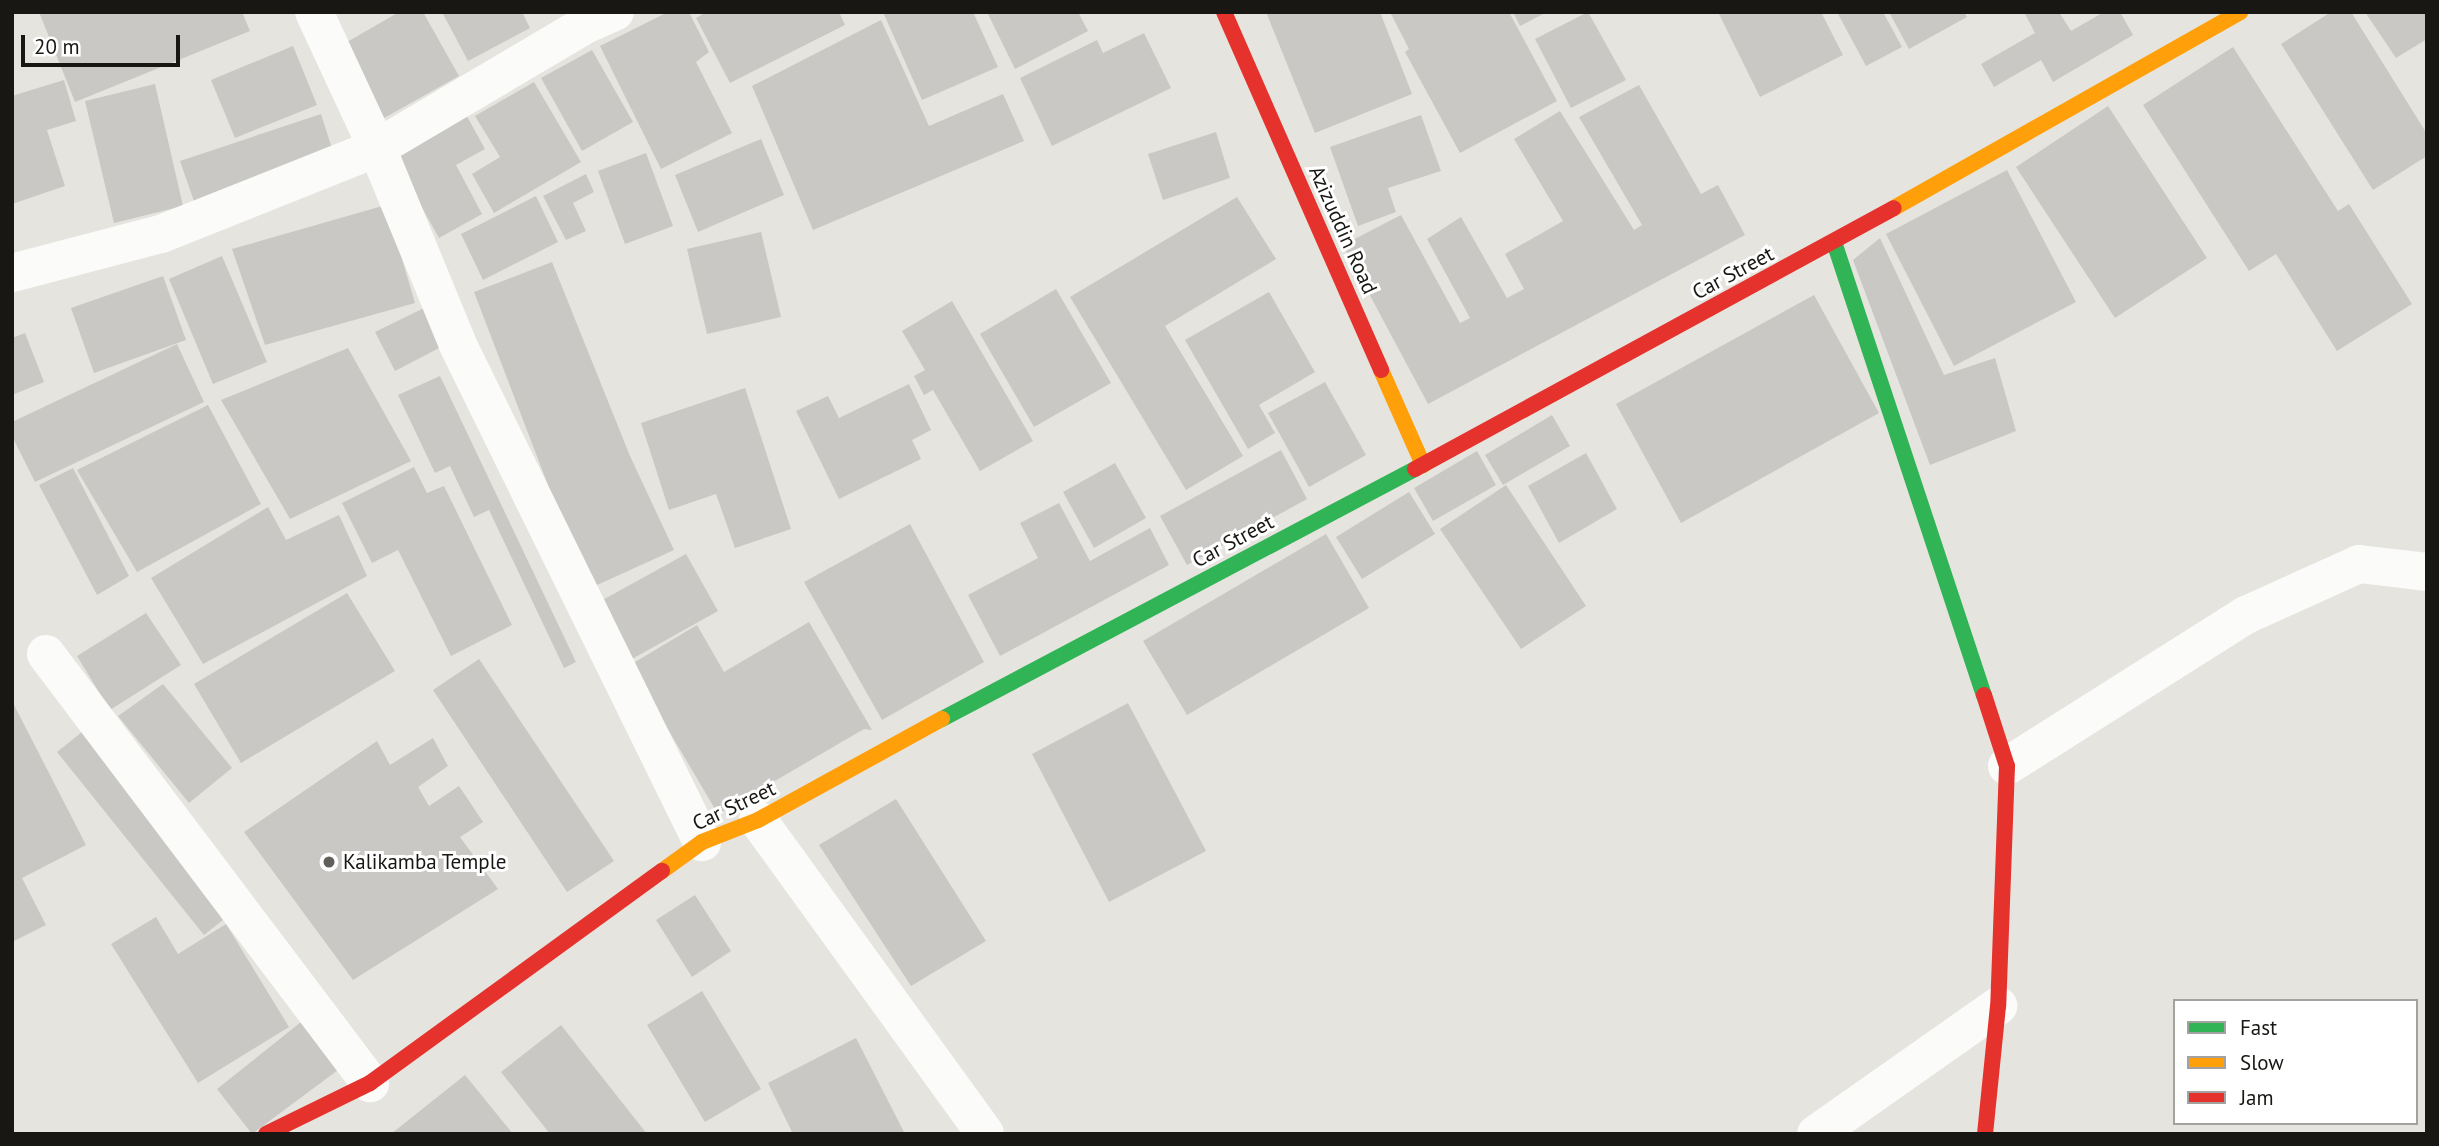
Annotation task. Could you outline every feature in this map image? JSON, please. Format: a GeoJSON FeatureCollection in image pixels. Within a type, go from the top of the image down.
{"type":"FeatureCollection","features":[{"type":"Feature","properties":{"kind":"street"},"geometry":{"type":"LineString","coordinates":[[314,12],[377,148],[458,345],[702,842]]}},
{"type":"Feature","properties":{"kind":"street"},"geometry":{"type":"LineString","coordinates":[[12,272],[161,234],[377,148],[583,26],[615,12]]}},
{"type":"Feature","properties":{"kind":"street","name":"Azizuddin Road"},"geometry":{"type":"LineString","coordinates":[[1224,12],[1423,465]]}},
{"type":"Feature","properties":{"kind":"street","name":"Car Street"},"geometry":{"type":"LineString","coordinates":[[265,1134],[370,1083],[702,842],[758,820],[989,692],[1423,465],[1833,242],[2240,12]]}},
{"type":"Feature","properties":{"kind":"street"},"geometry":{"type":"LineString","coordinates":[[1833,242],[2007,766],[1998,1006],[1985,1134]]}},
{"type":"Feature","properties":{"kind":"street"},"geometry":{"type":"LineString","coordinates":[[2007,766],[2246,615],[2360,564],[2427,572]]}},
{"type":"Feature","properties":{"kind":"street"},"geometry":{"type":"LineString","coordinates":[[46,654],[370,1083]]}},
{"type":"Feature","properties":{"kind":"street"},"geometry":{"type":"LineString","coordinates":[[758,820],[985,1134]]}},
{"type":"Feature","properties":{"kind":"street"},"geometry":{"type":"LineString","coordinates":[[1816,1134],[1998,1006]]}},
{"type":"Feature","properties":{"kind":"building"},"geometry":{"type":"Polygon","coordinates":[[[39,12],[242,12],[250,31],[75,102],[39,12]]]}},
{"type":"Feature","properties":{"kind":"building"},"geometry":{"type":"Polygon","coordinates":[[[399,12],[423,12],[459,76],[377,122],[335,49],[399,12]]]}},
{"type":"Feature","properties":{"kind":"building"},"geometry":{"type":"Polygon","coordinates":[[[442,12],[522,12],[530,28],[468,61],[442,12]]]}},
{"type":"Feature","properties":{"kind":"building"},"geometry":{"type":"Polygon","coordinates":[[[668,12],[689,12],[709,52],[696,62],[732,133],[661,169],[600,46],[668,12]]]}},
{"type":"Feature","properties":{"kind":"building"},"geometry":{"type":"Polygon","coordinates":[[[706,12],[839,12],[845,25],[730,83],[696,18],[706,12]]]}},
{"type":"Feature","properties":{"kind":"building"},"geometry":{"type":"Polygon","coordinates":[[[883,12],[973,12],[998,67],[922,100],[883,12]]]}},
{"type":"Feature","properties":{"kind":"building"},"geometry":{"type":"Polygon","coordinates":[[[987,12],[1078,12],[1088,31],[1015,69],[987,12]]]}},
{"type":"Feature","properties":{"kind":"building"},"geometry":{"type":"Polygon","coordinates":[[[1266,12],[1380,12],[1412,94],[1315,133],[1266,12]]]}},
{"type":"Feature","properties":{"kind":"building"},"geometry":{"type":"Polygon","coordinates":[[[1390,12],[1509,12],[1557,101],[1460,153],[1405,52],[1409,49],[1390,12]]]}},
{"type":"Feature","properties":{"kind":"building"},"geometry":{"type":"Polygon","coordinates":[[[1513,12],[1547,12],[1520,26],[1513,12]]]}},
{"type":"Feature","properties":{"kind":"building"},"geometry":{"type":"Polygon","coordinates":[[[1588,12],[1626,80],[1571,108],[1535,39],[1588,12]]]}},
{"type":"Feature","properties":{"kind":"building"},"geometry":{"type":"Polygon","coordinates":[[[1718,12],[1821,12],[1843,55],[1760,97],[1718,12]]]}},
{"type":"Feature","properties":{"kind":"building"},"geometry":{"type":"Polygon","coordinates":[[[1837,12],[1883,12],[1902,47],[1866,66],[1837,12]]]}},
{"type":"Feature","properties":{"kind":"building"},"geometry":{"type":"Polygon","coordinates":[[[1889,12],[1964,12],[1967,17],[1909,49],[1889,12]]]}},
{"type":"Feature","properties":{"kind":"building"},"geometry":{"type":"Polygon","coordinates":[[[2024,12],[2059,12],[2071,31],[2104,12],[2120,12],[2133,35],[2053,82],[2041,60],[1994,87],[1981,64],[2035,33],[2024,12]]]}},
{"type":"Feature","properties":{"kind":"building"},"geometry":{"type":"Polygon","coordinates":[[[2331,12],[2351,12],[2427,134],[2427,156],[2373,190],[2281,44],[2331,12]]]}},
{"type":"Feature","properties":{"kind":"building"},"geometry":{"type":"Polygon","coordinates":[[[2365,12],[2427,12],[2427,39],[2396,58],[2365,12]]]}},
{"type":"Feature","properties":{"kind":"building"},"geometry":{"type":"Polygon","coordinates":[[[881,20],[929,126],[1003,94],[1024,141],[813,230],[752,86],[881,20]]]}},
{"type":"Feature","properties":{"kind":"building"},"geometry":{"type":"Polygon","coordinates":[[[1144,33],[1171,88],[1052,146],[1020,78],[1097,40],[1103,53],[1144,33]]]}},
{"type":"Feature","properties":{"kind":"building"},"geometry":{"type":"Polygon","coordinates":[[[293,46],[317,105],[235,138],[211,80],[293,46]]]}},
{"type":"Feature","properties":{"kind":"building"},"geometry":{"type":"Polygon","coordinates":[[[2233,47],[2338,211],[2349,204],[2412,304],[2337,351],[2276,254],[2249,271],[2143,105],[2233,47]]]}},
{"type":"Feature","properties":{"kind":"building"},"geometry":{"type":"Polygon","coordinates":[[[592,50],[633,122],[582,151],[541,78],[592,50]]]}},
{"type":"Feature","properties":{"kind":"building"},"geometry":{"type":"Polygon","coordinates":[[[64,80],[76,121],[47,130],[65,186],[12,204],[12,96],[64,80]]]}},
{"type":"Feature","properties":{"kind":"building"},"geometry":{"type":"Polygon","coordinates":[[[534,82],[581,162],[494,213],[472,174],[500,157],[475,116],[534,82]]]}},
{"type":"Feature","properties":{"kind":"building"},"geometry":{"type":"Polygon","coordinates":[[[155,84],[183,206],[114,223],[85,101],[155,84]]]}},
{"type":"Feature","properties":{"kind":"building"},"geometry":{"type":"Polygon","coordinates":[[[1639,85],[1701,194],[1718,185],[1745,235],[1428,404],[1343,245],[1401,215],[1460,323],[1470,318],[1427,239],[1461,217],[1507,298],[1524,289],[1505,254],[1563,221],[1514,139],[1560,111],[1634,230],[1642,225],[1579,117],[1639,85]]]}},
{"type":"Feature","properties":{"kind":"building"},"geometry":{"type":"Polygon","coordinates":[[[2108,106],[2207,258],[2115,318],[2016,167],[2108,106]]]}},
{"type":"Feature","properties":{"kind":"building"},"geometry":{"type":"Polygon","coordinates":[[[464,111],[485,149],[456,165],[482,214],[439,238],[390,151],[464,111]]]}},
{"type":"Feature","properties":{"kind":"building"},"geometry":{"type":"Polygon","coordinates":[[[321,114],[335,158],[195,204],[180,161],[321,114]]]}},
{"type":"Feature","properties":{"kind":"building"},"geometry":{"type":"Polygon","coordinates":[[[1421,115],[1441,171],[1388,188],[1396,212],[1358,226],[1330,147],[1421,115]]]}},
{"type":"Feature","properties":{"kind":"building"},"geometry":{"type":"Polygon","coordinates":[[[1216,132],[1230,178],[1163,200],[1148,154],[1216,132]]]}},
{"type":"Feature","properties":{"kind":"building"},"geometry":{"type":"Polygon","coordinates":[[[761,139],[784,195],[698,232],[675,175],[761,139]]]}},
{"type":"Feature","properties":{"kind":"building"},"geometry":{"type":"Polygon","coordinates":[[[646,153],[673,226],[625,244],[598,171],[646,153]]]}},
{"type":"Feature","properties":{"kind":"building"},"geometry":{"type":"Polygon","coordinates":[[[2007,170],[2076,302],[1954,366],[1886,234],[2007,170]]]}},
{"type":"Feature","properties":{"kind":"building"},"geometry":{"type":"Polygon","coordinates":[[[586,174],[594,192],[573,203],[586,231],[566,240],[543,196],[586,174]]]}},
{"type":"Feature","properties":{"kind":"building"},"geometry":{"type":"Polygon","coordinates":[[[536,196],[558,242],[483,280],[461,234],[536,196]]]}},
{"type":"Feature","properties":{"kind":"building"},"geometry":{"type":"Polygon","coordinates":[[[1237,197],[1276,259],[1165,326],[1243,456],[1186,490],[1070,297],[1237,197]]]}},
{"type":"Feature","properties":{"kind":"building"},"geometry":{"type":"Polygon","coordinates":[[[386,205],[415,303],[265,345],[232,249],[386,205]]]}},
{"type":"Feature","properties":{"kind":"building"},"geometry":{"type":"Polygon","coordinates":[[[761,232],[781,317],[707,334],[687,249],[761,232]]]}},
{"type":"Feature","properties":{"kind":"building"},"geometry":{"type":"Polygon","coordinates":[[[1880,238],[1944,375],[1995,358],[2016,431],[1930,465],[1853,260],[1880,238]]]}},
{"type":"Feature","properties":{"kind":"building"},"geometry":{"type":"Polygon","coordinates":[[[222,256],[267,362],[213,384],[169,279],[222,256]]]}},
{"type":"Feature","properties":{"kind":"building"},"geometry":{"type":"Polygon","coordinates":[[[552,262],[630,456],[674,550],[595,586],[551,493],[474,292],[552,262]]]}},
{"type":"Feature","properties":{"kind":"building"},"geometry":{"type":"Polygon","coordinates":[[[163,276],[186,340],[94,373],[71,308],[163,276]]]}},
{"type":"Feature","properties":{"kind":"building"},"geometry":{"type":"Polygon","coordinates":[[[1056,289],[1111,383],[1034,427],[980,334],[1056,289]]]}},
{"type":"Feature","properties":{"kind":"building"},"geometry":{"type":"Polygon","coordinates":[[[1269,292],[1315,372],[1259,405],[1275,433],[1248,449],[1185,340],[1269,292]]]}},
{"type":"Feature","properties":{"kind":"building"},"geometry":{"type":"Polygon","coordinates":[[[1814,295],[1879,413],[1681,523],[1616,404],[1814,295]]]}},
{"type":"Feature","properties":{"kind":"building"},"geometry":{"type":"Polygon","coordinates":[[[952,301],[1033,441],[980,471],[933,390],[924,395],[914,376],[925,370],[902,331],[952,301]]]}},
{"type":"Feature","properties":{"kind":"building"},"geometry":{"type":"Polygon","coordinates":[[[424,308],[443,346],[395,371],[375,332],[424,308]]]}},
{"type":"Feature","properties":{"kind":"building"},"geometry":{"type":"Polygon","coordinates":[[[25,333],[44,382],[12,395],[12,338],[25,333]]]}},
{"type":"Feature","properties":{"kind":"building"},"geometry":{"type":"Polygon","coordinates":[[[177,344],[204,402],[35,482],[12,436],[12,422],[177,344]]]}},
{"type":"Feature","properties":{"kind":"building"},"geometry":{"type":"Polygon","coordinates":[[[348,348],[411,461],[290,519],[221,400],[348,348]]]}},
{"type":"Feature","properties":{"kind":"building"},"geometry":{"type":"Polygon","coordinates":[[[440,376],[576,662],[564,668],[489,510],[474,517],[450,466],[435,473],[398,395],[440,376]]]}},
{"type":"Feature","properties":{"kind":"building"},"geometry":{"type":"Polygon","coordinates":[[[1325,382],[1366,455],[1309,487],[1268,413],[1325,382]]]}},
{"type":"Feature","properties":{"kind":"building"},"geometry":{"type":"Polygon","coordinates":[[[909,384],[931,430],[912,440],[921,459],[839,499],[796,411],[828,396],[839,418],[909,384]]]}},
{"type":"Feature","properties":{"kind":"building"},"geometry":{"type":"Polygon","coordinates":[[[745,388],[791,529],[735,548],[716,494],[669,510],[641,423],[745,388]]]}},
{"type":"Feature","properties":{"kind":"building"},"geometry":{"type":"Polygon","coordinates":[[[208,405],[261,504],[137,572],[77,470],[208,405]]]}},
{"type":"Feature","properties":{"kind":"building"},"geometry":{"type":"Polygon","coordinates":[[[1552,415],[1570,446],[1503,485],[1485,455],[1552,415]]]}},
{"type":"Feature","properties":{"kind":"building"},"geometry":{"type":"Polygon","coordinates":[[[1281,450],[1307,499],[1187,565],[1160,516],[1281,450]]]}},
{"type":"Feature","properties":{"kind":"building"},"geometry":{"type":"Polygon","coordinates":[[[1477,451],[1496,485],[1433,521],[1414,488],[1477,451]]]}},
{"type":"Feature","properties":{"kind":"building"},"geometry":{"type":"Polygon","coordinates":[[[1586,453],[1617,509],[1559,543],[1528,486],[1586,453]]]}},
{"type":"Feature","properties":{"kind":"building"},"geometry":{"type":"Polygon","coordinates":[[[1115,463],[1146,518],[1094,548],[1063,492],[1115,463]]]}},
{"type":"Feature","properties":{"kind":"building"},"geometry":{"type":"Polygon","coordinates":[[[414,467],[427,493],[444,486],[512,625],[451,656],[398,550],[372,563],[342,503],[414,467]]]}},
{"type":"Feature","properties":{"kind":"building"},"geometry":{"type":"Polygon","coordinates":[[[73,468],[129,576],[97,595],[39,485],[73,468]]]}},
{"type":"Feature","properties":{"kind":"building"},"geometry":{"type":"Polygon","coordinates":[[[1506,485],[1586,606],[1521,649],[1440,529],[1506,485]]]}},
{"type":"Feature","properties":{"kind":"building"},"geometry":{"type":"Polygon","coordinates":[[[1409,492],[1435,534],[1362,579],[1336,537],[1409,492]]]}},
{"type":"Feature","properties":{"kind":"building"},"geometry":{"type":"Polygon","coordinates":[[[1059,503],[1090,561],[1150,528],[1169,565],[1000,656],[968,595],[1038,558],[1020,523],[1059,503]]]}},
{"type":"Feature","properties":{"kind":"building"},"geometry":{"type":"Polygon","coordinates":[[[268,507],[286,540],[339,515],[367,576],[203,664],[151,578],[268,507]]]}},
{"type":"Feature","properties":{"kind":"building"},"geometry":{"type":"Polygon","coordinates":[[[910,524],[984,662],[882,720],[804,582],[910,524]]]}},
{"type":"Feature","properties":{"kind":"building"},"geometry":{"type":"Polygon","coordinates":[[[1326,534],[1369,608],[1187,715],[1143,641],[1326,534]]]}},
{"type":"Feature","properties":{"kind":"building"},"geometry":{"type":"Polygon","coordinates":[[[686,554],[718,611],[632,659],[599,602],[686,554]]]}},
{"type":"Feature","properties":{"kind":"building"},"geometry":{"type":"Polygon","coordinates":[[[347,593],[395,671],[241,763],[194,684],[347,593]]]}},
{"type":"Feature","properties":{"kind":"building"},"geometry":{"type":"Polygon","coordinates":[[[146,613],[181,665],[110,710],[77,656],[146,613]]]}},
{"type":"Feature","properties":{"kind":"building"},"geometry":{"type":"Polygon","coordinates":[[[809,622],[872,730],[864,729],[718,814],[630,665],[697,625],[724,672],[809,622]]]}},
{"type":"Feature","properties":{"kind":"building"},"geometry":{"type":"Polygon","coordinates":[[[479,659],[614,861],[567,892],[433,690],[479,659]]]}},
{"type":"Feature","properties":{"kind":"building"},"geometry":{"type":"Polygon","coordinates":[[[163,684],[232,768],[189,803],[118,716],[163,684]]]}},
{"type":"Feature","properties":{"kind":"building"},"geometry":{"type":"Polygon","coordinates":[[[12,701],[86,845],[22,878],[46,925],[12,942],[12,701]]]}},
{"type":"Feature","properties":{"kind":"building"},"geometry":{"type":"Polygon","coordinates":[[[1128,703],[1206,851],[1109,902],[1032,754],[1128,703]]]}},
{"type":"Feature","properties":{"kind":"building"},"geometry":{"type":"Polygon","coordinates":[[[82,732],[228,916],[204,935],[57,752],[82,732]]]}},
{"type":"Feature","properties":{"kind":"building"},"geometry":{"type":"Polygon","coordinates":[[[433,738],[448,766],[418,787],[429,806],[459,786],[483,822],[460,837],[498,889],[353,980],[244,832],[377,741],[390,765],[433,738]]]}},
{"type":"Feature","properties":{"kind":"building"},"geometry":{"type":"Polygon","coordinates":[[[896,799],[986,941],[911,986],[819,845],[896,799]]]}},
{"type":"Feature","properties":{"kind":"building"},"geometry":{"type":"Polygon","coordinates":[[[695,895],[731,951],[692,977],[656,920],[695,895]]]}},
{"type":"Feature","properties":{"kind":"building"},"geometry":{"type":"Polygon","coordinates":[[[156,917],[178,954],[226,924],[289,1027],[198,1083],[111,944],[156,917]]]}},
{"type":"Feature","properties":{"kind":"building"},"geometry":{"type":"Polygon","coordinates":[[[702,991],[761,1089],[705,1122],[647,1025],[702,991]]]}},
{"type":"Feature","properties":{"kind":"building"},"geometry":{"type":"Polygon","coordinates":[[[301,1022],[338,1070],[252,1134],[217,1089],[301,1022]]]}},
{"type":"Feature","properties":{"kind":"building"},"geometry":{"type":"Polygon","coordinates":[[[561,1025],[647,1134],[550,1134],[501,1072],[561,1025]]]}},
{"type":"Feature","properties":{"kind":"building"},"geometry":{"type":"Polygon","coordinates":[[[856,1038],[905,1134],[793,1134],[768,1083],[856,1038]]]}},
{"type":"Feature","properties":{"kind":"building"},"geometry":{"type":"Polygon","coordinates":[[[465,1075],[513,1134],[391,1134],[465,1075]]]}},
{"type":"Feature","properties":{"kind":"traffic: fast"},"geometry":{"type":"LineString","coordinates":[[1834,242],[1984,695]]}},
{"type":"Feature","properties":{"kind":"traffic: fast"},"geometry":{"type":"LineString","coordinates":[[942,719],[1415,469]]}},
{"type":"Feature","properties":{"kind":"traffic: slow"},"geometry":{"type":"LineString","coordinates":[[1894,208],[2240,12]]}},
{"type":"Feature","properties":{"kind":"traffic: slow"},"geometry":{"type":"LineString","coordinates":[[1381,370],[1423,465]]}},
{"type":"Feature","properties":{"kind":"traffic: slow"},"geometry":{"type":"LineString","coordinates":[[662,871],[702,842],[758,820],[942,719]]}},
{"type":"Feature","properties":{"kind":"traffic: jam"},"geometry":{"type":"LineString","coordinates":[[1224,12],[1381,370]]}},
{"type":"Feature","properties":{"kind":"traffic: jam"},"geometry":{"type":"LineString","coordinates":[[1415,469],[1894,208]]}},
{"type":"Feature","properties":{"kind":"traffic: jam"},"geometry":{"type":"LineString","coordinates":[[1984,695],[2007,766],[1998,1006],[1985,1134]]}},
{"type":"Feature","properties":{"kind":"traffic: jam"},"geometry":{"type":"LineString","coordinates":[[266,1134],[370,1083],[662,871]]}},
{"type":"Feature","properties":{"kind":"place","name":"Kalikamba Temple"},"geometry":{"type":"Point","coordinates":[329,862]}}]}
